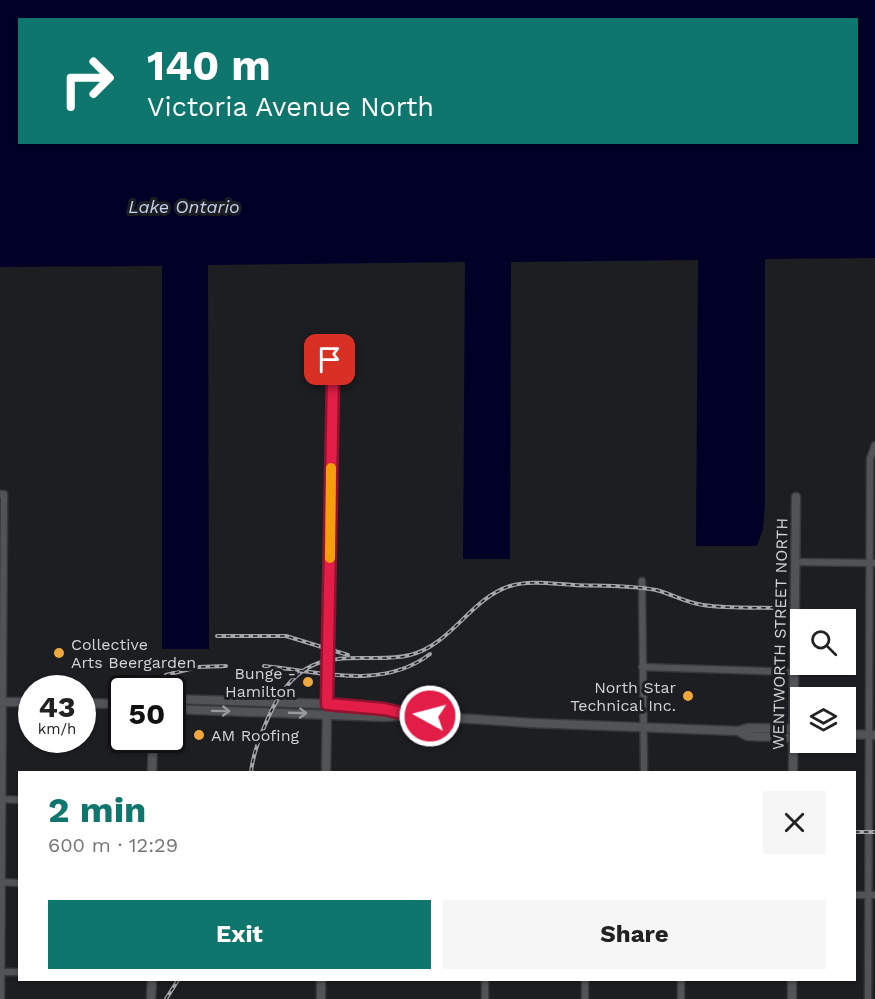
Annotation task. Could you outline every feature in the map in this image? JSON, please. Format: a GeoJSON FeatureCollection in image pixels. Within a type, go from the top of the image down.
{"type":"FeatureCollection","features":[{"type":"Feature","properties":{"kind":"main road","name":"WENTWORTH STREET NORTH"},"geometry":{"type":"LineString","coordinates":[[795,609],[796,497]]}},
{"type":"Feature","properties":{"kind":"main road"},"geometry":{"type":"LineString","coordinates":[[186,699],[327,704],[384,709],[410,715]]}},
{"type":"Feature","properties":{"kind":"main road"},"geometry":{"type":"LineString","coordinates":[[2,702],[18,702]]}},
{"type":"Feature","properties":{"kind":"main road"},"geometry":{"type":"LineString","coordinates":[[326,771],[327,704]]}},
{"type":"Feature","properties":{"kind":"main road"},"geometry":{"type":"LineString","coordinates":[[186,709],[384,717],[410,715],[738,731],[747,736],[790,734]]}},
{"type":"Feature","properties":{"kind":"main road"},"geometry":{"type":"LineString","coordinates":[[856,734],[872,735]]}},
{"type":"Feature","properties":{"kind":"main road"},"geometry":{"type":"LineString","coordinates":[[152,771],[153,753]]}},
{"type":"Feature","properties":{"kind":"main road","name":"WENTWORTH STREET NORTH"},"geometry":{"type":"LineString","coordinates":[[793,771],[795,753]]}},
{"type":"Feature","properties":{"kind":"main road"},"geometry":{"type":"LineString","coordinates":[[151,999],[152,981]]}},
{"type":"Feature","properties":{"kind":"main road"},"geometry":{"type":"LineString","coordinates":[[321,981],[321,999]]}},
{"type":"Feature","properties":{"kind":"main road"},"geometry":{"type":"LineString","coordinates":[[792,981],[792,999]]}},
{"type":"Feature","properties":{"kind":"street"},"geometry":{"type":"LineString","coordinates":[[327,704],[333,376],[330,360]]}},
{"type":"Feature","properties":{"kind":"street"},"geometry":{"type":"LineString","coordinates":[[868,999],[872,895],[871,454],[875,444]]}},
{"type":"Feature","properties":{"kind":"street"},"geometry":{"type":"LineString","coordinates":[[1,999],[2,494]]}},
{"type":"Feature","properties":{"kind":"street"},"geometry":{"type":"LineString","coordinates":[[795,562],[872,563]]}},
{"type":"Feature","properties":{"kind":"street"},"geometry":{"type":"LineString","coordinates":[[642,581],[644,771]]}},
{"type":"Feature","properties":{"kind":"street"},"geometry":{"type":"LineString","coordinates":[[642,667],[790,672]]}},
{"type":"Feature","properties":{"kind":"street"},"geometry":{"type":"LineString","coordinates":[[1,799],[18,800]]}},
{"type":"Feature","properties":{"kind":"street"},"geometry":{"type":"LineString","coordinates":[[1,882],[18,883]]}},
{"type":"Feature","properties":{"kind":"street"},"geometry":{"type":"LineString","coordinates":[[856,895],[872,895]]}},
{"type":"Feature","properties":{"kind":"street"},"geometry":{"type":"LineString","coordinates":[[1,968],[18,972]]}},
{"type":"Feature","properties":{"kind":"street"},"geometry":{"type":"LineString","coordinates":[[485,981],[485,999]]}},
{"type":"Feature","properties":{"kind":"street"},"geometry":{"type":"LineString","coordinates":[[585,981],[585,999]]}},
{"type":"Feature","properties":{"kind":"street"},"geometry":{"type":"LineString","coordinates":[[681,981],[681,999]]}},
{"type":"Feature","properties":{"kind":"water","name":"Lake Ontario"},"geometry":{"type":"Polygon","coordinates":[[[0,0],[875,0],[875,258],[765,259],[765,504],[763,529],[757,546],[696,546],[698,260],[511,262],[510,559],[463,559],[465,262],[208,265],[209,649],[162,649],[162,266],[0,267],[0,0]]]}},
{"type":"Feature","properties":{"kind":"railway"},"geometry":{"type":"LineString","coordinates":[[251,771],[262,731],[277,701],[292,680],[301,672],[324,661],[347,658],[401,657],[424,650],[437,642],[483,601],[510,586],[534,583],[636,587],[656,590],[703,605],[785,608]]}},
{"type":"Feature","properties":{"kind":"railway"},"geometry":{"type":"LineString","coordinates":[[217,636],[286,636],[348,655]]}},
{"type":"Feature","properties":{"kind":"railway"},"geometry":{"type":"LineString","coordinates":[[264,666],[349,676],[371,675],[391,672],[411,665],[430,654]]}},
{"type":"Feature","properties":{"kind":"railway"},"geometry":{"type":"LineString","coordinates":[[166,675],[198,667],[226,666]]}},
{"type":"Feature","properties":{"kind":"railway"},"geometry":{"type":"LineString","coordinates":[[856,832],[875,832]]}},
{"type":"Feature","properties":{"kind":"railway"},"geometry":{"type":"LineString","coordinates":[[166,999],[177,981]]}},
{"type":"Feature","properties":{"kind":"slow traffic"},"geometry":{"type":"LineString","coordinates":[[330,558],[331,468]]}},
{"type":"Feature","properties":{"kind":"place","name":"Collective Arts Beergarden"},"geometry":{"type":"Point","coordinates":[59,653]}},
{"type":"Feature","properties":{"kind":"place","name":"Bunge - Hamilton"},"geometry":{"type":"Point","coordinates":[308,682]}},
{"type":"Feature","properties":{"kind":"place","name":"North Star Technical Inc."},"geometry":{"type":"Point","coordinates":[688,696]}},
{"type":"Feature","properties":{"kind":"place","name":"AM Roofing"},"geometry":{"type":"Point","coordinates":[199,735]}},
{"type":"Feature","properties":{"kind":"route"},"geometry":{"type":"LineString","coordinates":[[330,360],[333,376],[327,704],[430,716]]}}]}
